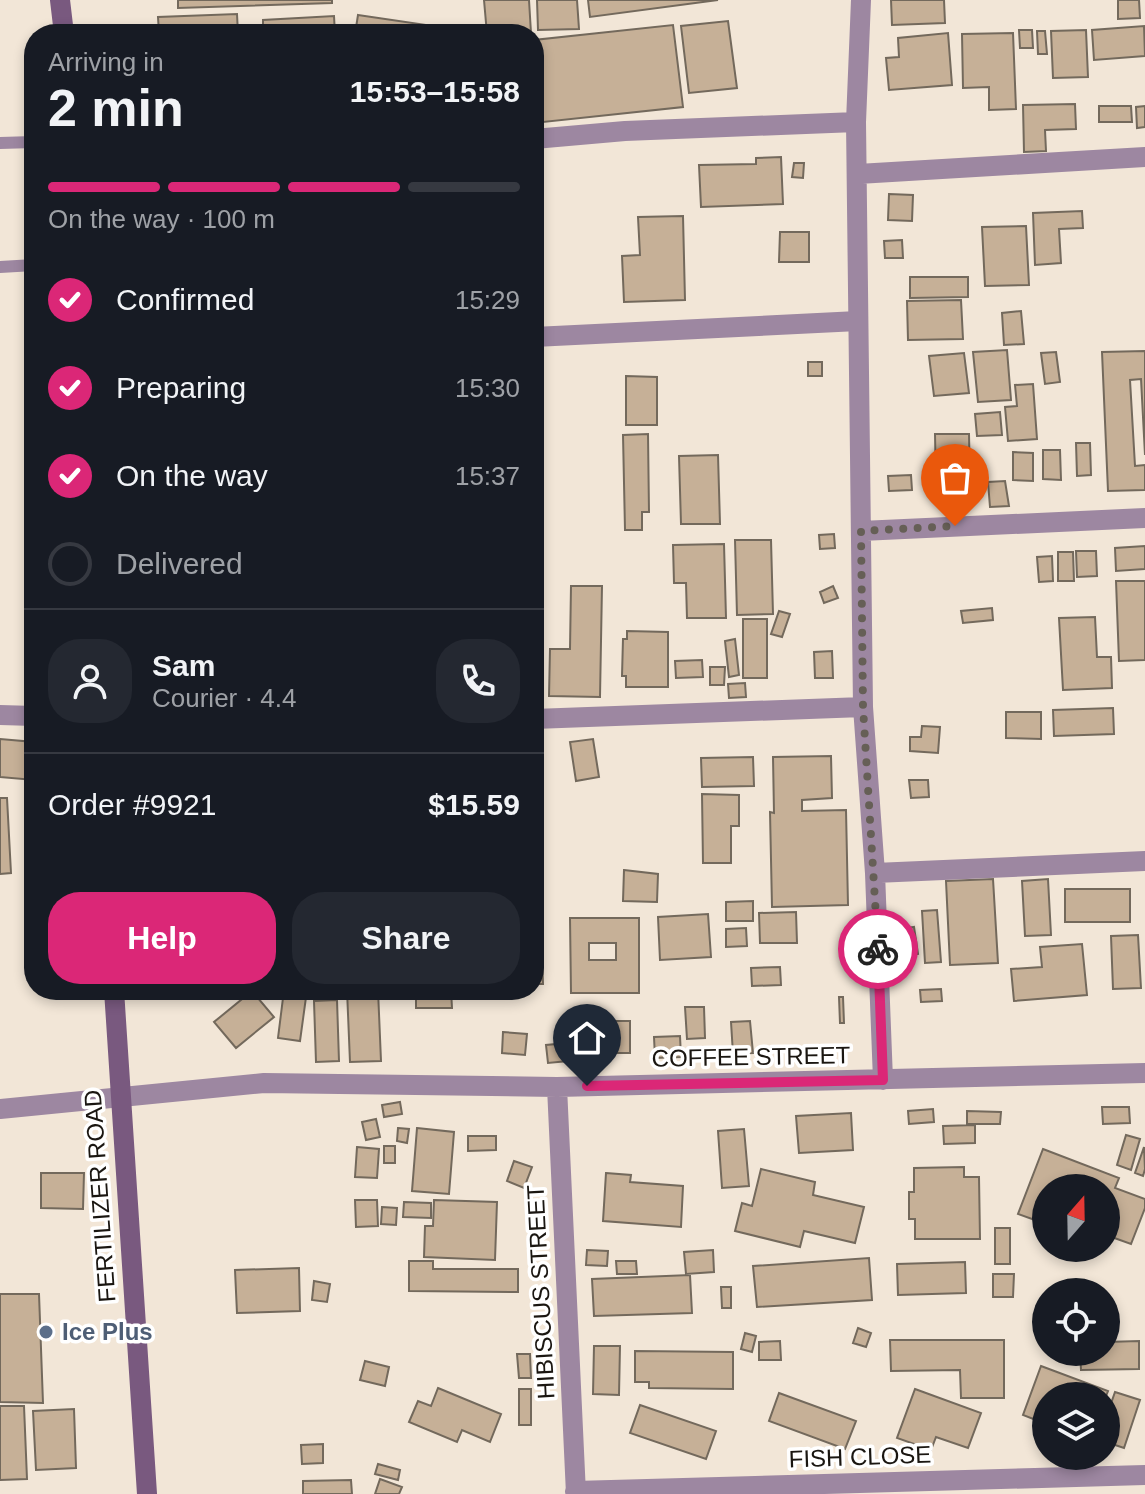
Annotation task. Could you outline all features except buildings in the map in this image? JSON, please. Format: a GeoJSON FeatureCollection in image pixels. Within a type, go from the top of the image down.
{"type":"FeatureCollection","features":[{"type":"Feature","properties":{"kind":"street"},"geometry":{"type":"LineString","coordinates":[[60,0],[63,24]]}},
{"type":"Feature","properties":{"kind":"street"},"geometry":{"type":"LineString","coordinates":[[861,0],[856,122],[863,707],[875,873],[883,1080]]}},
{"type":"Feature","properties":{"kind":"street"},"geometry":{"type":"LineString","coordinates":[[544,138],[625,131],[856,122]]}},
{"type":"Feature","properties":{"kind":"street"},"geometry":{"type":"LineString","coordinates":[[858,174],[1145,157]]}},
{"type":"Feature","properties":{"kind":"street"},"geometry":{"type":"LineString","coordinates":[[544,337],[858,321]]}},
{"type":"Feature","properties":{"kind":"street"},"geometry":{"type":"LineString","coordinates":[[861,531],[1145,518]]}},
{"type":"Feature","properties":{"kind":"street"},"geometry":{"type":"LineString","coordinates":[[544,719],[863,707]]}},
{"type":"Feature","properties":{"kind":"street"},"geometry":{"type":"LineString","coordinates":[[0,715],[24,716]]}},
{"type":"Feature","properties":{"kind":"street"},"geometry":{"type":"LineString","coordinates":[[875,873],[1145,861]]}},
{"type":"Feature","properties":{"kind":"street","name":"FERTILIZER ROAD"},"geometry":{"type":"LineString","coordinates":[[114,1000],[147,1494]]}},
{"type":"Feature","properties":{"kind":"street","name":"COFFEE STREET"},"geometry":{"type":"LineString","coordinates":[[0,1109],[264,1083],[557,1087],[1145,1073]]}},
{"type":"Feature","properties":{"kind":"street","name":"HIBISCUS STREET"},"geometry":{"type":"LineString","coordinates":[[557,1087],[576,1492]]}},
{"type":"Feature","properties":{"kind":"street","name":"FISH CLOSE"},"geometry":{"type":"LineString","coordinates":[[576,1492],[1145,1475]]}},
{"type":"Feature","properties":{"kind":"lane"},"geometry":{"type":"LineString","coordinates":[[0,143],[24,142]]}},
{"type":"Feature","properties":{"kind":"lane"},"geometry":{"type":"LineString","coordinates":[[0,267],[24,266]]}},
{"type":"Feature","properties":{"kind":"way so far"},"geometry":{"type":"LineString","coordinates":[[878,949],[863,707],[861,531],[955,526]]}},
{"type":"Feature","properties":{"kind":"place","name":"Ice Plus"},"geometry":{"type":"Point","coordinates":[46,1332]}},
{"type":"Feature","properties":{"kind":"route"},"geometry":{"type":"LineString","coordinates":[[587,1086],[883,1080],[878,949]]}}]}
